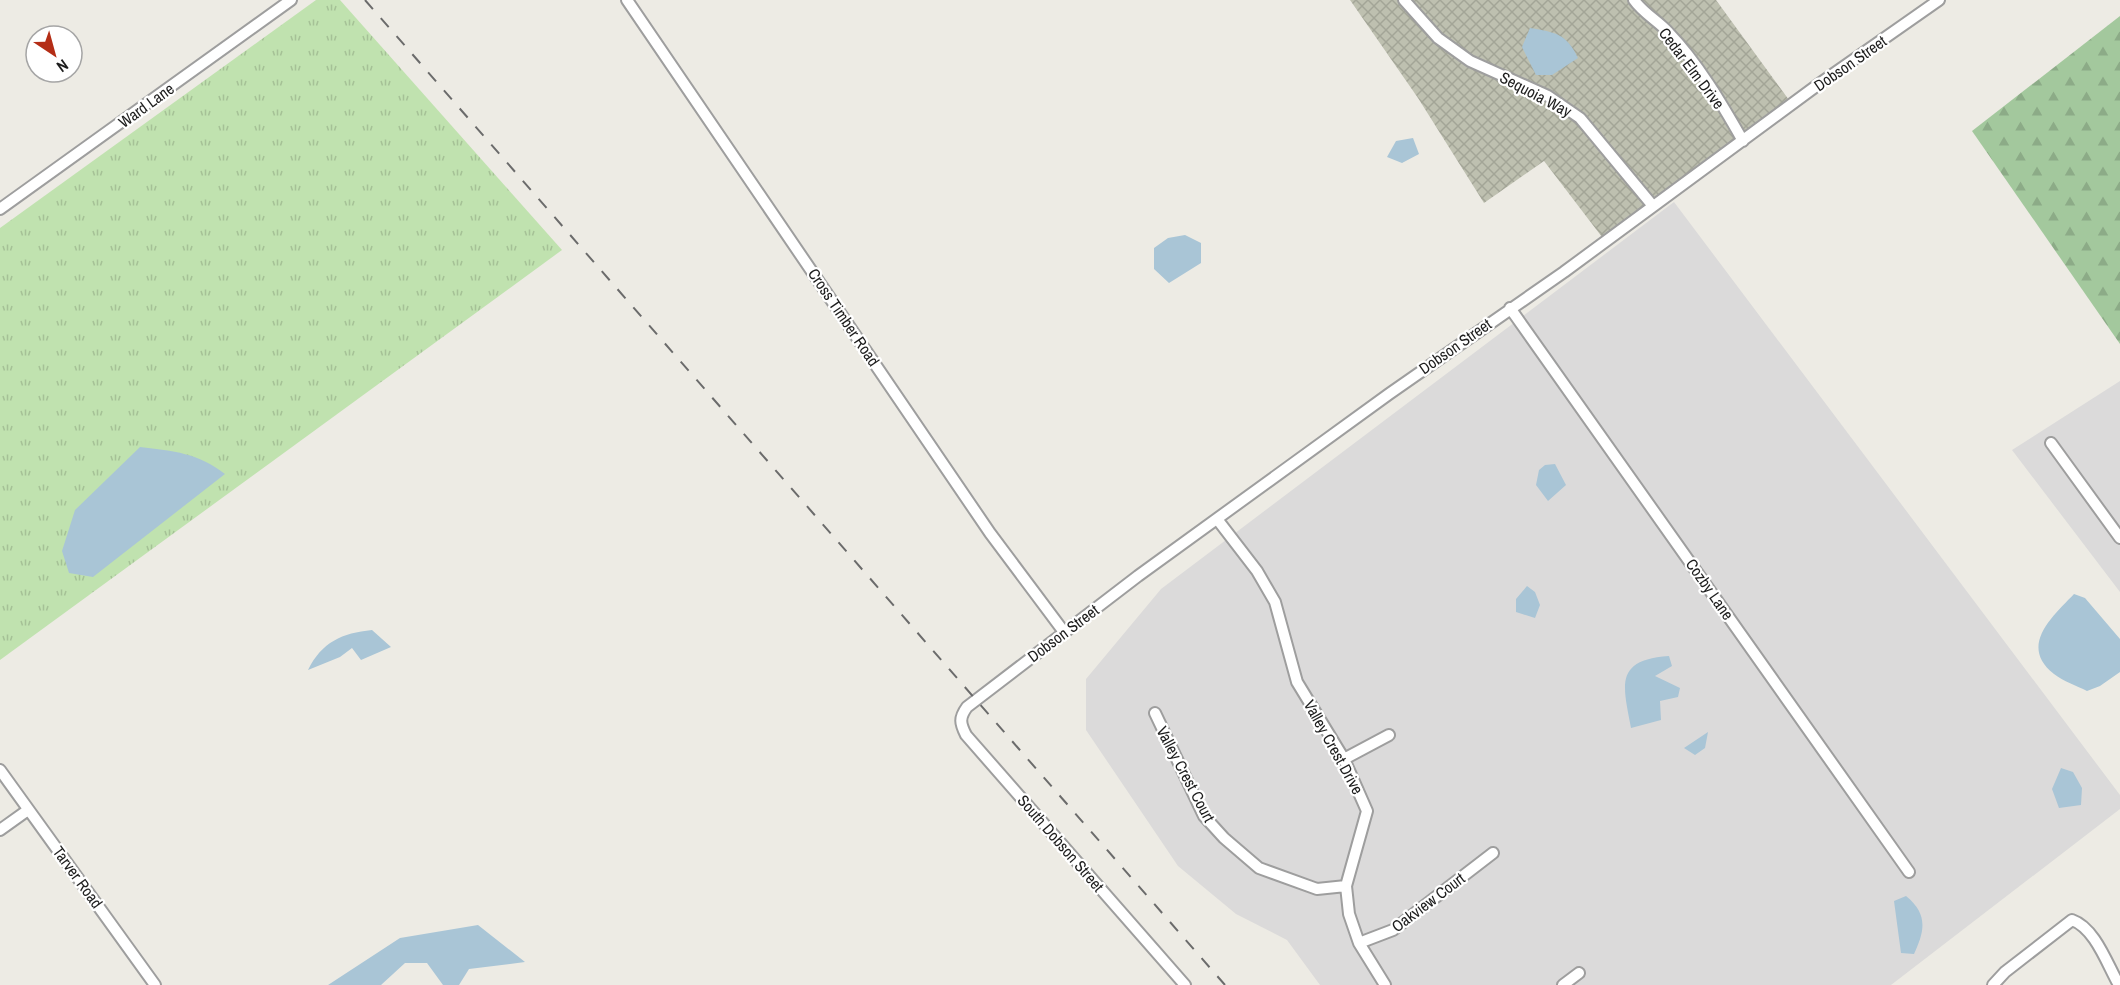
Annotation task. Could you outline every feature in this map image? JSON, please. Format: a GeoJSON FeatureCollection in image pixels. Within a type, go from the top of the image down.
{"type":"FeatureCollection","features":[{"type":"Feature","properties":{"kind":"street","name":"Ward Lane"},"geometry":{"type":"LineString","coordinates":[[0,209],[291,0]]}},
{"type":"Feature","properties":{"kind":"street","name":"Cross Timber Road"},"geometry":{"type":"LineString","coordinates":[[627,0],[984,524],[1064,632]]}},
{"type":"Feature","properties":{"kind":"street","name":"Cedar Elm Drive"},"geometry":{"type":"LineString","coordinates":[[1634,0],[1669,33],[1689,58],[1722,105],[1743,141]]}},
{"type":"Feature","properties":{"kind":"street","name":"Dobson Street"},"geometry":{"type":"LineString","coordinates":[[976,699],[1217,519],[1939,0]]}},
{"type":"Feature","properties":{"kind":"street","name":"Sequoia Way"},"geometry":{"type":"LineString","coordinates":[[1409,2],[1438,38],[1470,61],[1548,96],[1580,118],[1653,207]]}},
{"type":"Feature","properties":{"kind":"street","name":"Cozby Lane"},"geometry":{"type":"LineString","coordinates":[[1510,308],[1909,872]]}},
{"type":"Feature","properties":{"kind":"street"},"geometry":{"type":"LineString","coordinates":[[2051,443],[2120,538]]}},
{"type":"Feature","properties":{"kind":"street","name":"Valley Crest Drive"},"geometry":{"type":"LineString","coordinates":[[1217,519],[1257,571],[1275,602],[1298,682],[1344,759],[1367,811],[1346,886],[1349,914],[1359,943],[1385,985]]}},
{"type":"Feature","properties":{"kind":"street","name":"South Dobson Street"},"geometry":{"type":"LineString","coordinates":[[976,699],[960,716],[966,735],[1185,985]]}},
{"type":"Feature","properties":{"kind":"street","name":"Valley Crest Court"},"geometry":{"type":"LineString","coordinates":[[1155,713],[1204,816],[1224,838],[1259,868],[1317,889],[1346,886]]}},
{"type":"Feature","properties":{"kind":"street"},"geometry":{"type":"LineString","coordinates":[[1344,759],[1389,735]]}},
{"type":"Feature","properties":{"kind":"street","name":"Tarver Road"},"geometry":{"type":"LineString","coordinates":[[0,770],[155,985]]}},
{"type":"Feature","properties":{"kind":"street"},"geometry":{"type":"LineString","coordinates":[[0,830],[28,810]]}},
{"type":"Feature","properties":{"kind":"street","name":"Oakview Court"},"geometry":{"type":"LineString","coordinates":[[1359,943],[1393,930],[1493,853]]}},
{"type":"Feature","properties":{"kind":"street"},"geometry":{"type":"LineString","coordinates":[[1993,985],[2005,972],[2072,920],[2080,923],[2089,931],[2119,985]]}},
{"type":"Feature","properties":{"kind":"street"},"geometry":{"type":"LineString","coordinates":[[1563,985],[1579,973]]}},
{"type":"Feature","properties":{"kind":"shaded area"},"geometry":{"type":"Polygon","coordinates":[[[1350,0],[1716,0],[1789,100],[1602,237],[1544,161],[1484,203],[1418,98],[1350,0]]]}},
{"type":"Feature","properties":{"kind":"shaded area"},"geometry":{"type":"Polygon","coordinates":[[[1674,202],[2120,795],[2120,809],[1891,985],[1320,985],[1287,940],[1236,914],[1178,866],[1086,730],[1086,679],[1161,589],[1674,202]]]}},
{"type":"Feature","properties":{"kind":"shaded area"},"geometry":{"type":"Polygon","coordinates":[[[2120,381],[2120,592],[2012,450],[2120,381]]]}},
{"type":"Feature","properties":{"kind":"green space"},"geometry":{"type":"Polygon","coordinates":[[[316,0],[340,0],[562,250],[0,660],[0,228],[316,0]]]}},
{"type":"Feature","properties":{"kind":"green space"},"geometry":{"type":"Polygon","coordinates":[[[2120,16],[2120,344],[1972,131],[2120,16]]]}},
{"type":"Feature","properties":{"kind":"water"},"geometry":{"type":"Polygon","coordinates":[[[1530,28],[1546,31],[1565,39],[1578,58],[1552,75],[1536,75],[1522,47],[1530,28]]]}},
{"type":"Feature","properties":{"kind":"water"},"geometry":{"type":"Polygon","coordinates":[[[1413,138],[1419,154],[1402,163],[1387,157],[1396,141],[1413,138]]]}},
{"type":"Feature","properties":{"kind":"water"},"geometry":{"type":"Polygon","coordinates":[[[1185,235],[1201,243],[1201,263],[1169,283],[1154,269],[1154,248],[1168,238],[1185,235]]]}},
{"type":"Feature","properties":{"kind":"water"},"geometry":{"type":"Polygon","coordinates":[[[140,447],[195,457],[225,474],[93,577],[69,573],[62,551],[75,510],[140,447]]]}},
{"type":"Feature","properties":{"kind":"water"},"geometry":{"type":"Polygon","coordinates":[[[1555,464],[1566,485],[1548,501],[1536,485],[1539,470],[1545,465],[1555,464]]]}},
{"type":"Feature","properties":{"kind":"water"},"geometry":{"type":"Polygon","coordinates":[[[1527,586],[1535,592],[1540,605],[1535,618],[1516,612],[1516,599],[1527,586]]]}},
{"type":"Feature","properties":{"kind":"water"},"geometry":{"type":"Polygon","coordinates":[[[2074,594],[2085,598],[2120,639],[2120,672],[2100,686],[2087,691],[2054,674],[2039,653],[2039,642],[2043,632],[2074,594]]]}},
{"type":"Feature","properties":{"kind":"water"},"geometry":{"type":"Polygon","coordinates":[[[372,630],[391,647],[361,660],[352,648],[340,657],[308,670],[320,652],[334,641],[351,634],[372,630]]]}},
{"type":"Feature","properties":{"kind":"water"},"geometry":{"type":"Polygon","coordinates":[[[1669,656],[1672,666],[1655,676],[1680,688],[1678,697],[1660,701],[1661,720],[1631,728],[1626,699],[1626,677],[1639,663],[1651,658],[1669,656]]]}},
{"type":"Feature","properties":{"kind":"water"},"geometry":{"type":"Polygon","coordinates":[[[1708,732],[1705,748],[1695,755],[1684,748],[1708,732]]]}},
{"type":"Feature","properties":{"kind":"water"},"geometry":{"type":"Polygon","coordinates":[[[2061,768],[2073,772],[2082,788],[2081,805],[2059,808],[2052,789],[2061,768]]]}},
{"type":"Feature","properties":{"kind":"water"},"geometry":{"type":"Polygon","coordinates":[[[1906,896],[1918,909],[1922,923],[1914,954],[1901,953],[1894,901],[1906,896]]]}},
{"type":"Feature","properties":{"kind":"water"},"geometry":{"type":"Polygon","coordinates":[[[478,925],[525,962],[469,969],[459,985],[443,985],[427,963],[405,963],[381,985],[328,985],[400,938],[478,925]]]}},
{"type":"Feature","properties":{"kind":"railway"},"geometry":{"type":"LineString","coordinates":[[365,0],[1225,985]]}}]}
